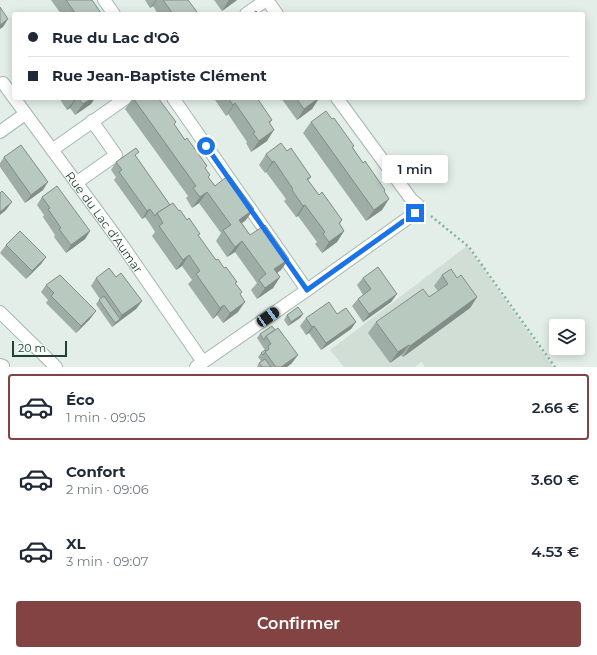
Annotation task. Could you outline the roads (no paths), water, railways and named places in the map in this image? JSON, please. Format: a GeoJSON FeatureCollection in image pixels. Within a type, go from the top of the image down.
{"type":"FeatureCollection","features":[{"type":"Feature","properties":{"kind":"street"},"geometry":{"type":"LineString","coordinates":[[104,0],[113,12]]}},
{"type":"Feature","properties":{"kind":"street"},"geometry":{"type":"LineString","coordinates":[[249,12],[267,0],[276,12]]}},
{"type":"Feature","properties":{"kind":"street","name":"Rue du Lac d'Aumar"},"geometry":{"type":"LineString","coordinates":[[3,83],[12,96]]}},
{"type":"Feature","properties":{"kind":"street","name":"Rue du Lac d'Aumar"},"geometry":{"type":"LineString","coordinates":[[15,100],[120,242],[200,364]]}},
{"type":"Feature","properties":{"kind":"street"},"geometry":{"type":"LineString","coordinates":[[52,150],[123,100]]}},
{"type":"Feature","properties":{"kind":"street"},"geometry":{"type":"LineString","coordinates":[[173,100],[307,290]]}},
{"type":"Feature","properties":{"kind":"street"},"geometry":{"type":"LineString","coordinates":[[200,364],[415,213],[418,205],[404,189],[338,100]]}},
{"type":"Feature","properties":{"kind":"street"},"geometry":{"type":"LineString","coordinates":[[0,132],[25,114]]}},
{"type":"Feature","properties":{"kind":"street"},"geometry":{"type":"LineString","coordinates":[[76,183],[116,155],[92,121]]}},
{"type":"Feature","properties":{"kind":"street"},"geometry":{"type":"LineString","coordinates":[[0,312],[56,367]]}}]}
